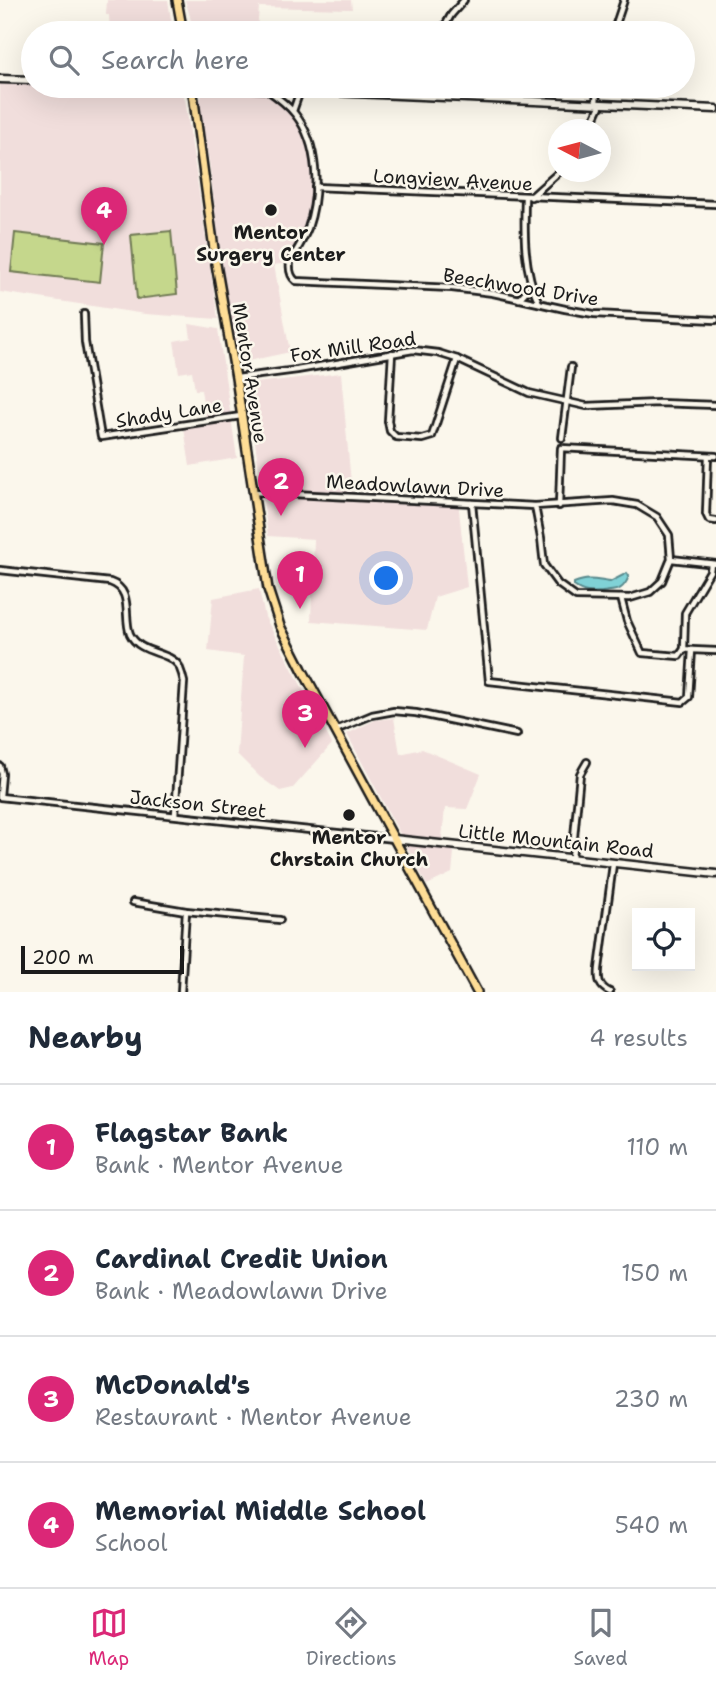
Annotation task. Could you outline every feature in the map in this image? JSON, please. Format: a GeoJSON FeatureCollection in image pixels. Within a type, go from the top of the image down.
{"type":"FeatureCollection","features":[{"type":"Feature","properties":{"kind":"main road"},"geometry":{"type":"LineString","coordinates":[[177,0],[181,21]]}},
{"type":"Feature","properties":{"kind":"main road","name":"Mentor Avenue"},"geometry":{"type":"LineString","coordinates":[[195,98],[216,264],[273,608],[285,637],[477,992]]}},
{"type":"Feature","properties":{"kind":"street"},"geometry":{"type":"LineString","coordinates":[[448,21],[464,0]]}},
{"type":"Feature","properties":{"kind":"street"},"geometry":{"type":"LineString","coordinates":[[616,21],[624,0]]}},
{"type":"Feature","properties":{"kind":"street"},"geometry":{"type":"LineString","coordinates":[[0,79],[21,80]]}},
{"type":"Feature","properties":{"kind":"street"},"geometry":{"type":"LineString","coordinates":[[276,98],[293,111],[301,123],[310,144],[315,187]]}},
{"type":"Feature","properties":{"kind":"street"},"geometry":{"type":"LineString","coordinates":[[293,111],[298,98]]}},
{"type":"Feature","properties":{"kind":"street"},"geometry":{"type":"LineString","coordinates":[[458,98],[716,109]]}},
{"type":"Feature","properties":{"kind":"street"},"geometry":{"type":"LineString","coordinates":[[593,119],[598,98]]}},
{"type":"Feature","properties":{"kind":"street"},"geometry":{"type":"LineString","coordinates":[[539,303],[532,285],[525,237],[528,197],[548,181]]}},
{"type":"Feature","properties":{"kind":"street","name":"Longview Avenue"},"geometry":{"type":"LineString","coordinates":[[315,187],[716,204]]}},
{"type":"Feature","properties":{"kind":"street","name":"Beechwood Drive"},"geometry":{"type":"LineString","coordinates":[[315,187],[309,225],[290,262],[290,273],[300,282],[435,286],[493,293],[594,314],[716,320]]}},
{"type":"Feature","properties":{"kind":"street"},"geometry":{"type":"LineString","coordinates":[[519,299],[532,285]]}},
{"type":"Feature","properties":{"kind":"street","name":"Shady Lane"},"geometry":{"type":"LineString","coordinates":[[84,314],[85,342],[101,437],[241,416]]}},
{"type":"Feature","properties":{"kind":"street","name":"Fox Mill Road"},"geometry":{"type":"LineString","coordinates":[[236,378],[413,350],[457,359],[529,393],[586,406],[659,403],[716,405]]}},
{"type":"Feature","properties":{"kind":"street"},"geometry":{"type":"LineString","coordinates":[[392,353],[388,421],[390,431],[396,437],[422,439],[432,436],[457,359]]}},
{"type":"Feature","properties":{"kind":"street"},"geometry":{"type":"LineString","coordinates":[[562,438],[570,366]]}},
{"type":"Feature","properties":{"kind":"street"},"geometry":{"type":"LineString","coordinates":[[559,506],[561,448],[716,456]]}},
{"type":"Feature","properties":{"kind":"street"},"geometry":{"type":"LineString","coordinates":[[708,456],[706,514],[709,520],[716,521]]}},
{"type":"Feature","properties":{"kind":"street","name":"Meadowlawn Drive"},"geometry":{"type":"LineString","coordinates":[[253,492],[535,506],[613,501],[637,505],[657,517],[669,535],[671,559]]}},
{"type":"Feature","properties":{"kind":"street"},"geometry":{"type":"LineString","coordinates":[[472,503],[489,681],[683,702],[689,697],[692,650]]}},
{"type":"Feature","properties":{"kind":"street"},"geometry":{"type":"LineString","coordinates":[[535,506],[544,565],[558,584],[576,597],[630,598],[650,592],[662,581],[671,559],[713,564],[685,613],[684,649],[679,656],[642,653],[627,621],[621,598]]}},
{"type":"Feature","properties":{"kind":"street"},"geometry":{"type":"LineString","coordinates":[[0,570],[117,584],[126,603],[130,633],[143,649],[162,655],[178,665],[184,682],[175,815]]}},
{"type":"Feature","properties":{"kind":"street"},"geometry":{"type":"LineString","coordinates":[[684,649],[716,651]]}},
{"type":"Feature","properties":{"kind":"street"},"geometry":{"type":"LineString","coordinates":[[336,730],[372,715],[394,711],[517,734]]}},
{"type":"Feature","properties":{"kind":"street"},"geometry":{"type":"LineString","coordinates":[[572,859],[580,774],[587,762]]}},
{"type":"Feature","properties":{"kind":"street"},"geometry":{"type":"LineString","coordinates":[[0,766],[0,796]]}},
{"type":"Feature","properties":{"kind":"street","name":"Jackson Street"},"geometry":{"type":"LineString","coordinates":[[0,796],[394,839]]}},
{"type":"Feature","properties":{"kind":"street","name":"Little Mountain Road"},"geometry":{"type":"LineString","coordinates":[[394,839],[716,874]]}},
{"type":"Feature","properties":{"kind":"street"},"geometry":{"type":"LineString","coordinates":[[610,992],[604,990],[598,980],[613,864]]}},
{"type":"Feature","properties":{"kind":"street"},"geometry":{"type":"LineString","coordinates":[[133,902],[186,911],[280,920]]}},
{"type":"Feature","properties":{"kind":"street"},"geometry":{"type":"LineString","coordinates":[[181,992],[186,911]]}},
{"type":"Feature","properties":{"kind":"shaded area"},"geometry":{"type":"Polygon","coordinates":[[[107,0],[168,0],[171,21],[109,21],[109,15],[106,15],[107,0]]]}},
{"type":"Feature","properties":{"kind":"shaded area"},"geometry":{"type":"Polygon","coordinates":[[[185,0],[351,0],[352,9],[259,7],[258,21],[191,21],[185,0]]]}},
{"type":"Feature","properties":{"kind":"shaded area"},"geometry":{"type":"Polygon","coordinates":[[[0,84],[21,85],[21,98],[184,98],[218,319],[145,314],[0,292],[0,84]]]}},
{"type":"Feature","properties":{"kind":"shaded area"},"geometry":{"type":"Polygon","coordinates":[[[201,98],[271,98],[288,109],[300,126],[310,153],[313,170],[311,203],[306,224],[287,263],[274,265],[290,352],[239,363],[222,267],[199,102],[201,98]]]}},
{"type":"Feature","properties":{"kind":"shaded area"},"geometry":{"type":"Polygon","coordinates":[[[189,324],[218,329],[237,458],[190,466],[184,428],[207,424],[201,390],[195,390],[192,371],[179,373],[174,341],[191,338],[189,324]]]}},
{"type":"Feature","properties":{"kind":"shaded area"},"geometry":{"type":"Polygon","coordinates":[[[341,373],[352,494],[458,500],[467,587],[435,597],[427,630],[311,621],[314,539],[268,536],[248,384],[341,373]]]}},
{"type":"Feature","properties":{"kind":"shaded area"},"geometry":{"type":"Polygon","coordinates":[[[259,589],[265,617],[332,744],[293,788],[280,791],[260,777],[237,754],[244,656],[208,651],[213,598],[259,589]]]}},
{"type":"Feature","properties":{"kind":"shaded area"},"geometry":{"type":"Polygon","coordinates":[[[394,718],[400,754],[422,749],[481,774],[467,809],[445,808],[442,838],[454,852],[452,873],[427,885],[347,734],[375,720],[394,718]]]}},
{"type":"Feature","properties":{"kind":"green space"},"geometry":{"type":"Polygon","coordinates":[[[171,231],[177,294],[137,299],[131,235],[171,231]]]}},
{"type":"Feature","properties":{"kind":"green space"},"geometry":{"type":"Polygon","coordinates":[[[15,233],[104,243],[100,282],[11,272],[15,233]]]}},
{"type":"Feature","properties":{"kind":"water"},"geometry":{"type":"Polygon","coordinates":[[[627,573],[629,576],[622,588],[615,590],[591,592],[574,586],[574,583],[588,580],[610,582],[627,573]]]}},
{"type":"Feature","properties":{"kind":"place","name":"Mentor Surgery Center"},"geometry":{"type":"Point","coordinates":[271,210]}},
{"type":"Feature","properties":{"kind":"place","name":"Memorial Middle School"},"geometry":{"type":"Point","coordinates":[104,245]}},
{"type":"Feature","properties":{"kind":"place","name":"Cardinal Credit Union"},"geometry":{"type":"Point","coordinates":[281,516]}},
{"type":"Feature","properties":{"kind":"place","name":"Flagstar Bank"},"geometry":{"type":"Point","coordinates":[300,609]}},
{"type":"Feature","properties":{"kind":"place","name":"McDonald's"},"geometry":{"type":"Point","coordinates":[305,748]}},
{"type":"Feature","properties":{"kind":"place","name":"Mentor Chrstain Church"},"geometry":{"type":"Point","coordinates":[349,815]}}]}
